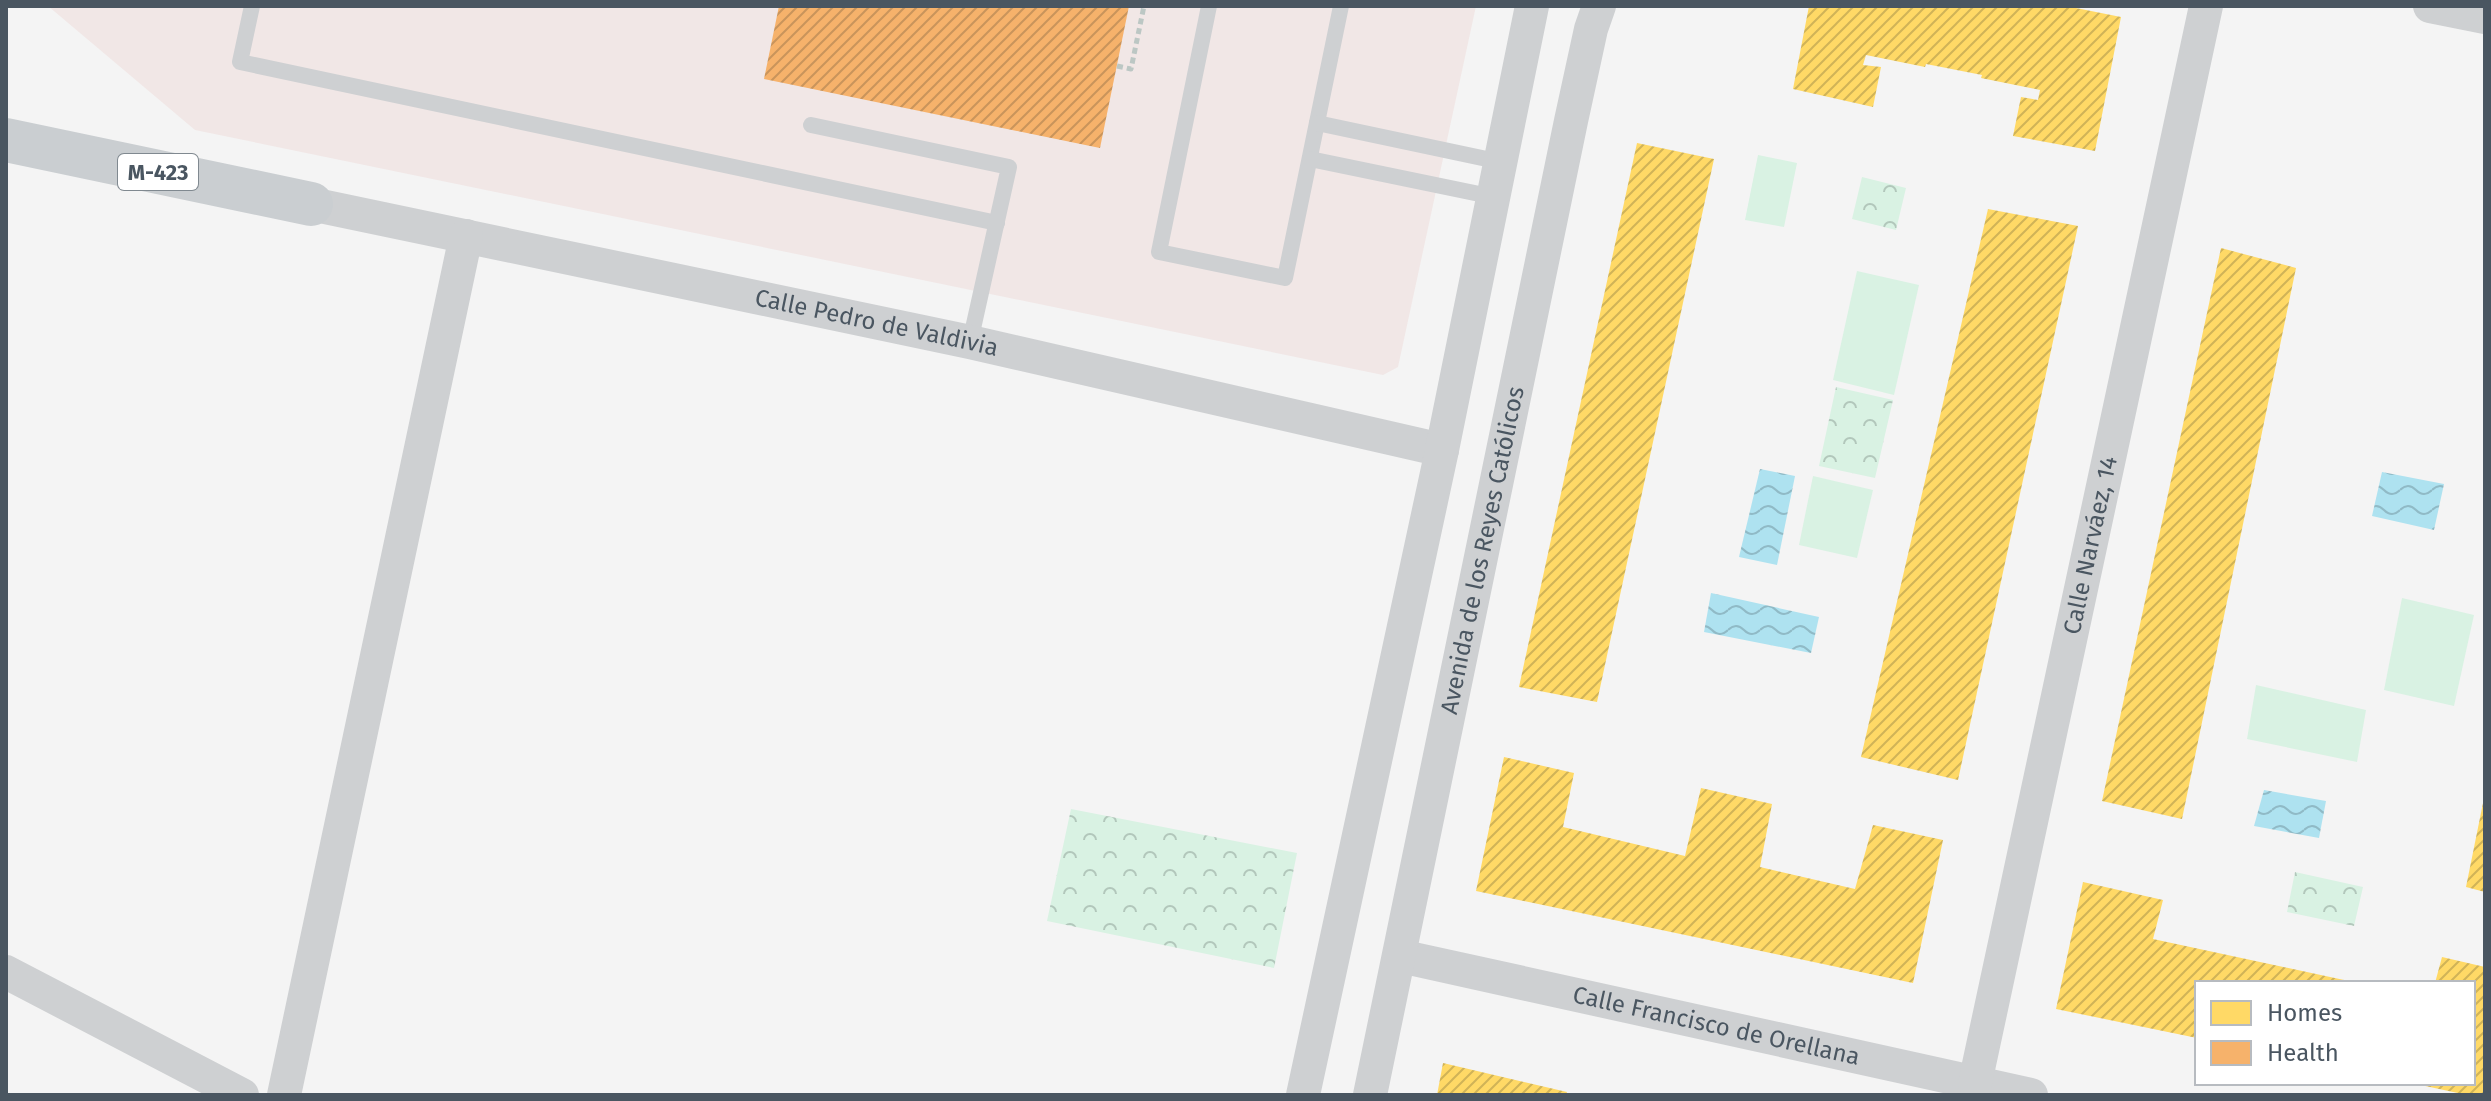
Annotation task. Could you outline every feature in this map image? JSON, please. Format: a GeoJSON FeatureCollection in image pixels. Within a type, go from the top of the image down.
{"type":"FeatureCollection","features":[{"type":"Feature","properties":{"kind":"main road","name":"M-423"},"geometry":{"type":"LineString","coordinates":[[6,140],[311,204]]}},
{"type":"Feature","properties":{"kind":"street"},"geometry":{"type":"LineString","coordinates":[[1303,1095],[1442,450],[1532,6]]}},
{"type":"Feature","properties":{"kind":"street","name":"Avenida de los Reyes Católicos"},"geometry":{"type":"LineString","coordinates":[[1370,1095],[1578,90],[1599,6]]}},
{"type":"Feature","properties":{"kind":"street","name":"Calle Narváez, 14"},"geometry":{"type":"LineString","coordinates":[[1975,1083],[2206,6]]}},
{"type":"Feature","properties":{"kind":"street"},"geometry":{"type":"LineString","coordinates":[[2430,6],[2485,17]]}},
{"type":"Feature","properties":{"kind":"street","name":"Calle Pedro de Valdivia"},"geometry":{"type":"LineString","coordinates":[[311,204],[970,342],[1442,450]]}},
{"type":"Feature","properties":{"kind":"street"},"geometry":{"type":"LineString","coordinates":[[284,1095],[466,236]]}},
{"type":"Feature","properties":{"kind":"street","name":"Calle Francisco de Orellana"},"geometry":{"type":"LineString","coordinates":[[1400,956],[2031,1095]]}},
{"type":"Feature","properties":{"kind":"street"},"geometry":{"type":"LineString","coordinates":[[6,972],[242,1095]]}},
{"type":"Feature","properties":{"kind":"lane"},"geometry":{"type":"LineString","coordinates":[[252,6],[240,62],[997,223]]}},
{"type":"Feature","properties":{"kind":"lane"},"geometry":{"type":"LineString","coordinates":[[1209,6],[1159,252],[1285,278],[1341,6]]}},
{"type":"Feature","properties":{"kind":"lane"},"geometry":{"type":"LineString","coordinates":[[1317,123],[1501,162]]}},
{"type":"Feature","properties":{"kind":"lane"},"geometry":{"type":"LineString","coordinates":[[811,125],[1009,167],[970,342]]}},
{"type":"Feature","properties":{"kind":"lane"},"geometry":{"type":"LineString","coordinates":[[1310,159],[1494,197]]}},
{"type":"Feature","properties":{"kind":"path"},"geometry":{"type":"LineString","coordinates":[[1117,66],[1131,69],[1144,6]]}},
{"type":"Feature","properties":{"kind":"shaded area"},"geometry":{"type":"Polygon","coordinates":[[[48,6],[1476,6],[1398,367],[1383,375],[195,130],[48,6]]]}},
{"type":"Feature","properties":{"kind":"green space"},"geometry":{"type":"Polygon","coordinates":[[[1758,155],[1797,163],[1784,227],[1745,220],[1758,155]]]}},
{"type":"Feature","properties":{"kind":"green space"},"geometry":{"type":"Polygon","coordinates":[[[1862,177],[1906,188],[1896,230],[1852,219],[1862,177]]]}},
{"type":"Feature","properties":{"kind":"green space"},"geometry":{"type":"Polygon","coordinates":[[[1857,271],[1919,285],[1894,395],[1833,380],[1857,271]]]}},
{"type":"Feature","properties":{"kind":"green space"},"geometry":{"type":"Polygon","coordinates":[[[1836,387],[1893,400],[1875,478],[1819,466],[1836,387]]]}},
{"type":"Feature","properties":{"kind":"green space"},"geometry":{"type":"Polygon","coordinates":[[[1813,476],[1873,490],[1857,558],[1799,545],[1813,476]]]}},
{"type":"Feature","properties":{"kind":"green space"},"geometry":{"type":"Polygon","coordinates":[[[2402,598],[2474,615],[2454,706],[2384,690],[2402,598]]]}},
{"type":"Feature","properties":{"kind":"green space"},"geometry":{"type":"Polygon","coordinates":[[[2256,685],[2366,710],[2357,762],[2247,739],[2256,685]]]}},
{"type":"Feature","properties":{"kind":"green space"},"geometry":{"type":"Polygon","coordinates":[[[1071,809],[1297,853],[1274,968],[1047,921],[1071,809]]]}},
{"type":"Feature","properties":{"kind":"green space"},"geometry":{"type":"Polygon","coordinates":[[[2295,872],[2363,887],[2354,926],[2287,912],[2295,872]]]}},
{"type":"Feature","properties":{"kind":"water"},"geometry":{"type":"Polygon","coordinates":[[[1760,469],[1795,476],[1777,565],[1739,557],[1760,469]]]}},
{"type":"Feature","properties":{"kind":"water"},"geometry":{"type":"Polygon","coordinates":[[[2382,472],[2444,484],[2434,530],[2372,516],[2382,472]]]}},
{"type":"Feature","properties":{"kind":"water"},"geometry":{"type":"Polygon","coordinates":[[[1711,593],[1819,617],[1811,653],[1704,632],[1711,593]]]}},
{"type":"Feature","properties":{"kind":"water"},"geometry":{"type":"Polygon","coordinates":[[[2264,790],[2326,801],[2319,838],[2254,826],[2264,790]]]}},
{"type":"Feature","properties":{"kind":"building: Homes"},"geometry":{"type":"Polygon","coordinates":[[[1809,6],[2066,6],[2121,17],[2095,151],[2013,136],[2021,97],[2038,100],[2040,90],[1981,78],[1982,75],[1866,55],[1863,65],[1881,67],[1873,107],[1793,89],[1809,6]]]}},
{"type":"Feature","properties":{"kind":"building: Homes"},"geometry":{"type":"Polygon","coordinates":[[[1637,143],[1714,159],[1597,702],[1519,687],[1637,143]]]}},
{"type":"Feature","properties":{"kind":"building: Homes"},"geometry":{"type":"Polygon","coordinates":[[[1988,209],[2078,226],[1958,780],[1861,757],[1988,209]]]}},
{"type":"Feature","properties":{"kind":"building: Homes"},"geometry":{"type":"Polygon","coordinates":[[[2221,248],[2296,268],[2182,819],[2102,801],[2221,248]]]}},
{"type":"Feature","properties":{"kind":"building: Homes"},"geometry":{"type":"Polygon","coordinates":[[[1504,757],[1574,773],[1563,827],[1685,856],[1701,788],[1772,804],[1760,867],[1855,889],[1873,825],[1943,840],[1913,983],[1476,891],[1504,757]]]}},
{"type":"Feature","properties":{"kind":"building: Homes"},"geometry":{"type":"Polygon","coordinates":[[[2485,798],[2485,892],[2466,887],[2485,798]]]}},
{"type":"Feature","properties":{"kind":"building: Homes"},"geometry":{"type":"Polygon","coordinates":[[[2083,882],[2163,900],[2153,939],[2349,981],[2195,981],[2195,1038],[2056,1009],[2083,882]]]}},
{"type":"Feature","properties":{"kind":"building: Homes"},"geometry":{"type":"Polygon","coordinates":[[[2442,957],[2485,967],[2485,1095],[2467,1095],[2421,1085],[2475,1085],[2475,981],[2436,981],[2442,957]]]}},
{"type":"Feature","properties":{"kind":"building: Homes"},"geometry":{"type":"Polygon","coordinates":[[[1443,1063],[1567,1092],[1566,1095],[1437,1095],[1443,1063]]]}},
{"type":"Feature","properties":{"kind":"building: Health"},"geometry":{"type":"Polygon","coordinates":[[[779,6],[1129,6],[1100,148],[764,79],[779,6]]]}}]}
